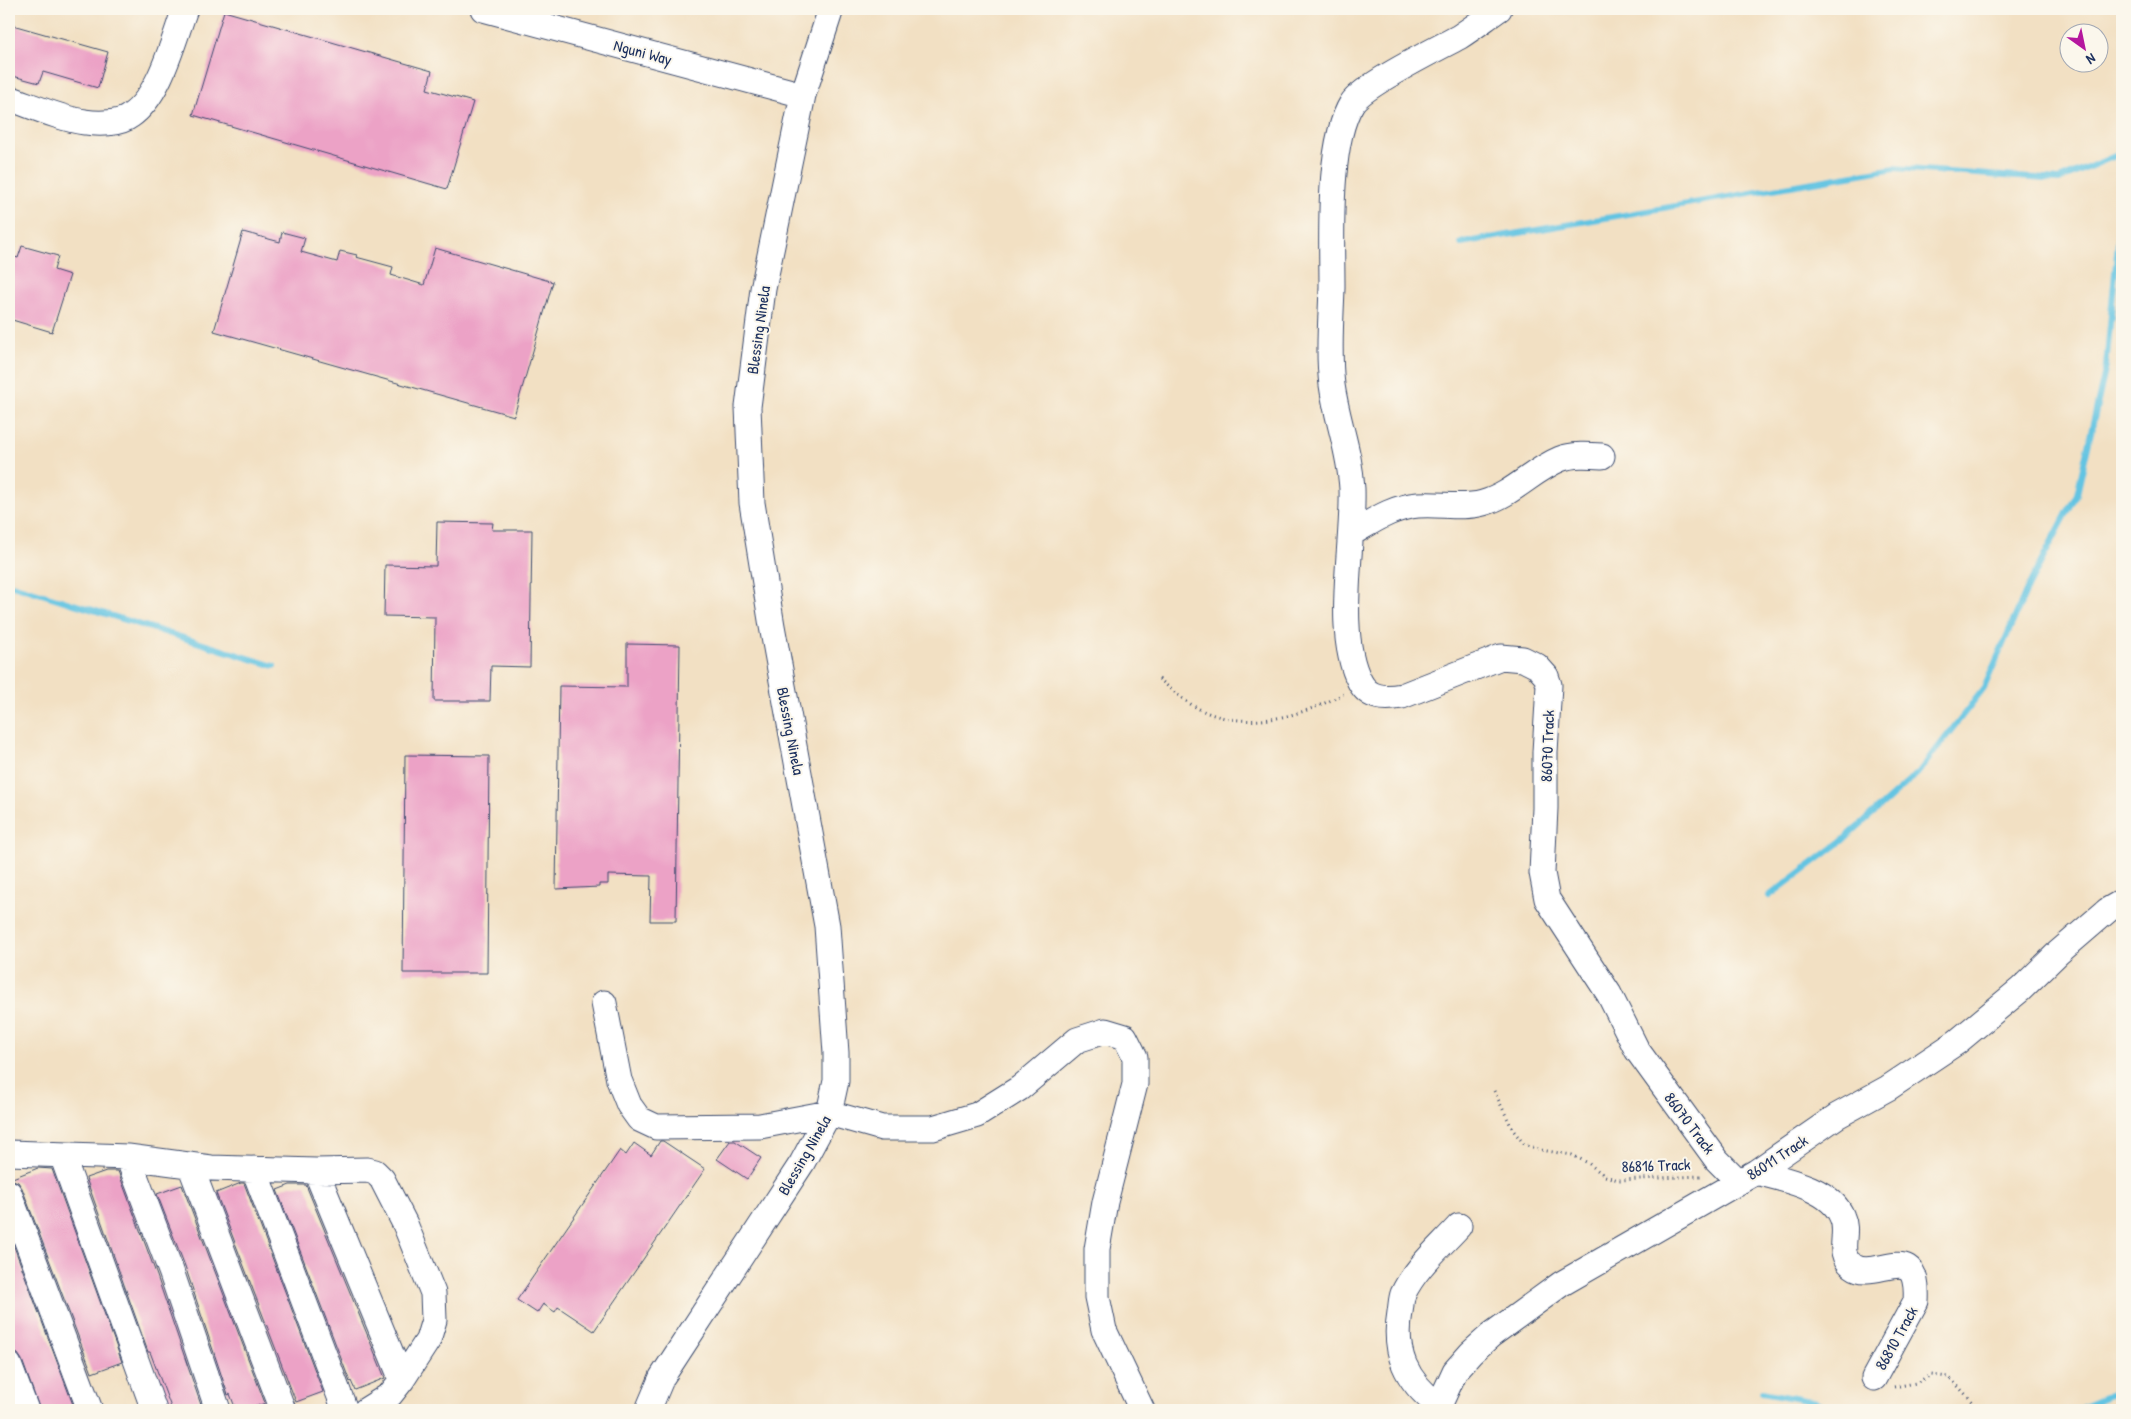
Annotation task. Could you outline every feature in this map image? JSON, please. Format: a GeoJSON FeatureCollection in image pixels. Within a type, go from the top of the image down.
{"type":"FeatureCollection","features":[{"type":"Feature","properties":{"kind":"street"},"geometry":{"type":"LineString","coordinates":[[9,98],[85,122],[110,122],[130,117],[148,99],[152,92],[162,71],[185,9]]}},
{"type":"Feature","properties":{"kind":"street","name":"Nguni Way"},"geometry":{"type":"LineString","coordinates":[[484,9],[803,95]]}},
{"type":"Feature","properties":{"kind":"street","name":"Blessing Ninela"},"geometry":{"type":"LineString","coordinates":[[648,1410],[662,1377],[802,1163],[829,1113],[836,1081],[828,926],[772,626],[752,503],[748,407],[763,289],[803,95],[831,9]]}},
{"type":"Feature","properties":{"kind":"street"},"geometry":{"type":"LineString","coordinates":[[1361,684],[1356,672],[1346,631],[1352,534],[1351,470],[1332,386],[1330,350],[1333,188],[1341,127],[1353,102],[1376,82],[1462,35],[1499,9]]}},
{"type":"Feature","properties":{"kind":"street"},"geometry":{"type":"LineString","coordinates":[[1352,534],[1382,515],[1398,508],[1418,505],[1454,506],[1482,503],[1502,495],[1560,459],[1576,455],[1602,456]]}},
{"type":"Feature","properties":{"kind":"street","name":"86070 Track"},"geometry":{"type":"LineString","coordinates":[[1361,684],[1375,697],[1389,698],[1402,696],[1501,657],[1522,659],[1537,666],[1546,676],[1549,685],[1545,752],[1542,873],[1547,899],[1605,986],[1637,1050],[1717,1160],[1747,1177]]}},
{"type":"Feature","properties":{"kind":"street","name":"86011 Track"},"geometry":{"type":"LineString","coordinates":[[1437,1408],[1455,1372],[1471,1353],[1492,1334],[1562,1284],[1747,1177],[1837,1116],[1888,1088],[1957,1042],[2021,989],[2058,953],[2102,916],[2122,902]]}},
{"type":"Feature","properties":{"kind":"street"},"geometry":{"type":"LineString","coordinates":[[604,1003],[619,1080],[629,1105],[639,1119],[656,1127],[760,1126],[829,1113],[882,1128],[933,1128],[977,1115],[1020,1088],[1077,1040],[1105,1031],[1125,1037],[1135,1057],[1135,1084],[1105,1202],[1096,1249],[1097,1297],[1104,1330],[1142,1410]]}},
{"type":"Feature","properties":{"kind":"street"},"geometry":{"type":"LineString","coordinates":[[9,1153],[128,1157],[190,1165],[254,1169],[367,1170],[375,1172],[387,1186],[433,1293],[434,1320],[428,1340],[402,1380],[390,1395],[366,1410]]}},
{"type":"Feature","properties":{"kind":"street"},"geometry":{"type":"LineString","coordinates":[[62,1155],[154,1410]]}},
{"type":"Feature","properties":{"kind":"street"},"geometry":{"type":"LineString","coordinates":[[128,1157],[171,1271],[218,1410]]}},
{"type":"Feature","properties":{"kind":"street"},"geometry":{"type":"LineString","coordinates":[[190,1165],[283,1410]]}},
{"type":"Feature","properties":{"kind":"street"},"geometry":{"type":"LineString","coordinates":[[254,1169],[345,1410]]}},
{"type":"Feature","properties":{"kind":"street"},"geometry":{"type":"LineString","coordinates":[[316,1171],[402,1380]]}},
{"type":"Feature","properties":{"kind":"street","name":"86810 Track"},"geometry":{"type":"LineString","coordinates":[[1747,1177],[1805,1187],[1823,1196],[1834,1205],[1842,1217],[1844,1230],[1842,1251],[1847,1261],[1855,1268],[1865,1271],[1899,1264],[1908,1269],[1914,1276],[1917,1287],[1916,1301],[1874,1378]]}},
{"type":"Feature","properties":{"kind":"street"},"geometry":{"type":"LineString","coordinates":[[9,1193],[90,1410]]}},
{"type":"Feature","properties":{"kind":"street"},"geometry":{"type":"LineString","coordinates":[[1437,1408],[1423,1394],[1407,1372],[1399,1353],[1397,1330],[1402,1295],[1419,1269],[1459,1226]]}},
{"type":"Feature","properties":{"kind":"street"},"geometry":{"type":"LineString","coordinates":[[9,1365],[26,1410]]}},
{"type":"Feature","properties":{"kind":"path"},"geometry":{"type":"LineString","coordinates":[[1159,678],[1190,704],[1218,716],[1255,722],[1278,719],[1322,706],[1361,684]]}},
{"type":"Feature","properties":{"kind":"path","name":"86816 Track"},"geometry":{"type":"LineString","coordinates":[[1494,1091],[1513,1130],[1524,1144],[1541,1150],[1572,1154],[1605,1176],[1618,1180],[1704,1177]]}},
{"type":"Feature","properties":{"kind":"path","name":"86810 Track"},"geometry":{"type":"LineString","coordinates":[[1874,1378],[1894,1387],[1916,1383],[1931,1375],[1949,1377],[1973,1402],[1978,1410]]}},
{"type":"Feature","properties":{"kind":"building"},"geometry":{"type":"Polygon","coordinates":[[[224,11],[432,71],[427,89],[473,102],[447,189],[193,115],[224,11]]]}},
{"type":"Feature","properties":{"kind":"building"},"geometry":{"type":"Polygon","coordinates":[[[9,24],[108,52],[98,88],[43,72],[39,83],[9,75],[9,24]]]}},
{"type":"Feature","properties":{"kind":"building"},"geometry":{"type":"Polygon","coordinates":[[[243,232],[280,242],[282,232],[305,238],[301,252],[337,262],[340,251],[357,255],[356,257],[393,267],[391,275],[424,285],[435,248],[553,282],[514,416],[214,331],[243,232]]]}},
{"type":"Feature","properties":{"kind":"building"},"geometry":{"type":"Polygon","coordinates":[[[22,246],[58,256],[54,270],[70,275],[52,332],[9,319],[9,255],[18,258],[22,246]]]}},
{"type":"Feature","properties":{"kind":"building"},"geometry":{"type":"Polygon","coordinates":[[[437,522],[493,523],[492,530],[532,530],[530,667],[491,666],[490,701],[434,701],[435,617],[384,616],[385,565],[436,566],[437,522]]]}},
{"type":"Feature","properties":{"kind":"building"},"geometry":{"type":"Polygon","coordinates":[[[627,644],[680,645],[676,921],[650,921],[651,876],[608,875],[608,884],[599,884],[599,887],[556,889],[559,686],[627,687],[627,644]]]}},
{"type":"Feature","properties":{"kind":"building"},"geometry":{"type":"Polygon","coordinates":[[[405,755],[489,756],[487,973],[403,973],[405,755]]]}},
{"type":"Feature","properties":{"kind":"building"},"geometry":{"type":"Polygon","coordinates":[[[660,1141],[663,1141],[705,1169],[594,1331],[558,1307],[555,1312],[543,1304],[537,1313],[517,1300],[620,1150],[626,1155],[634,1143],[651,1155],[660,1141]]]}},
{"type":"Feature","properties":{"kind":"building"},"geometry":{"type":"Polygon","coordinates":[[[730,1141],[735,1141],[761,1158],[747,1179],[717,1159],[730,1141]]]}},
{"type":"Feature","properties":{"kind":"building"},"geometry":{"type":"Polygon","coordinates":[[[38,1168],[52,1169],[122,1362],[92,1373],[22,1188],[18,1182],[10,1179],[38,1168]]]}},
{"type":"Feature","properties":{"kind":"building"},"geometry":{"type":"Polygon","coordinates":[[[106,1171],[118,1171],[157,1276],[201,1405],[188,1410],[172,1410],[150,1352],[148,1352],[86,1178],[106,1171]]]}},
{"type":"Feature","properties":{"kind":"building"},"geometry":{"type":"Polygon","coordinates":[[[244,1183],[323,1392],[296,1402],[216,1193],[244,1183]]]}},
{"type":"Feature","properties":{"kind":"building"},"geometry":{"type":"Polygon","coordinates":[[[182,1185],[265,1403],[245,1410],[236,1410],[230,1394],[228,1395],[185,1266],[157,1194],[182,1185]]]}},
{"type":"Feature","properties":{"kind":"building"},"geometry":{"type":"Polygon","coordinates":[[[290,1185],[306,1185],[385,1378],[355,1390],[350,1382],[277,1190],[290,1185]]]}},
{"type":"Feature","properties":{"kind":"building"},"geometry":{"type":"Polygon","coordinates":[[[9,1233],[75,1410],[40,1410],[22,1360],[18,1354],[9,1351],[9,1233]]]}},
{"type":"Feature","properties":{"kind":"waterway"},"geometry":{"type":"LineString","coordinates":[[1461,243],[1895,168],[2059,180],[2122,153]]}},
{"type":"Feature","properties":{"kind":"waterway"},"geometry":{"type":"LineString","coordinates":[[1769,896],[1842,841],[1918,773],[1984,688],[2029,585],[2077,494],[2106,366],[2122,201]]}},
{"type":"Feature","properties":{"kind":"waterway"},"geometry":{"type":"LineString","coordinates":[[9,584],[274,666]]}},
{"type":"Feature","properties":{"kind":"waterway"},"geometry":{"type":"LineString","coordinates":[[2077,1410],[2122,1391]]}},
{"type":"Feature","properties":{"kind":"waterway"},"geometry":{"type":"LineString","coordinates":[[1762,1392],[1815,1402],[1829,1410]]}}]}
